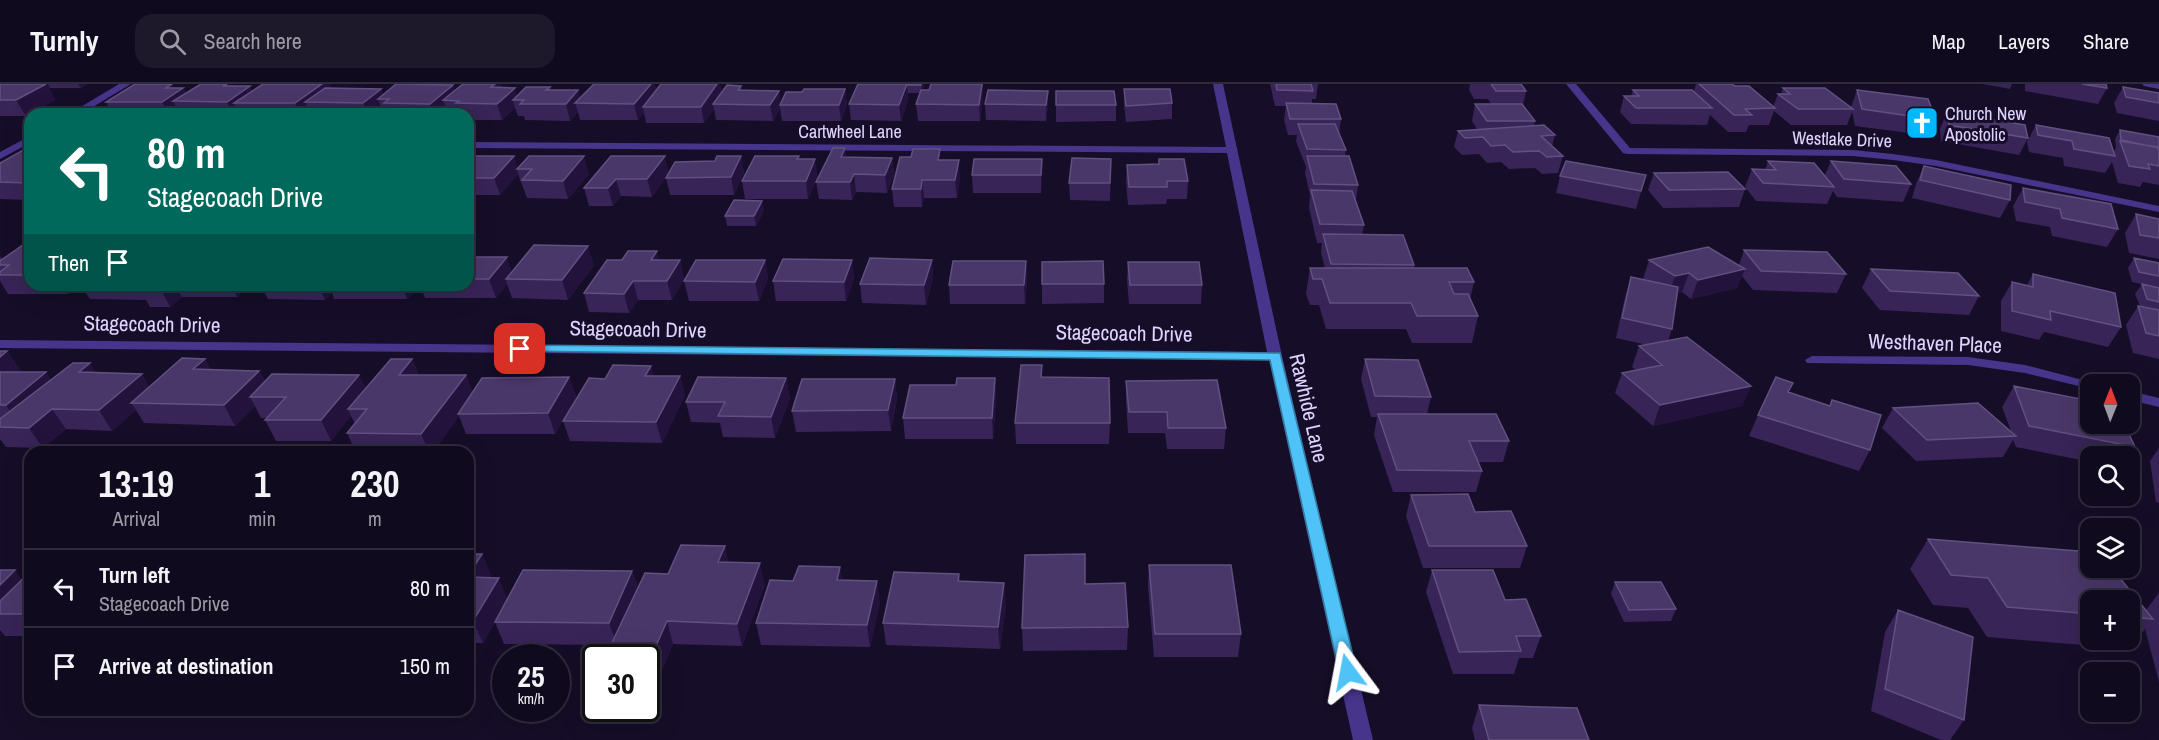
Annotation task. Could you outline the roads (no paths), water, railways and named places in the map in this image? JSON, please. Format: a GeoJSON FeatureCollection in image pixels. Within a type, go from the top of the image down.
{"type":"FeatureCollection","features":[{"type":"Feature","properties":{"kind":"street"},"geometry":{"type":"LineString","coordinates":[[84,108],[126,84]]}},
{"type":"Feature","properties":{"kind":"street","name":"Rawhide Lane"},"geometry":{"type":"LineString","coordinates":[[1218,84],[1275,356],[1363,740]]}},
{"type":"Feature","properties":{"kind":"street","name":"Westlake Drive"},"geometry":{"type":"LineString","coordinates":[[1571,84],[1627,151],[1853,153],[1893,157],[2159,209]]}},
{"type":"Feature","properties":{"kind":"street"},"geometry":{"type":"LineString","coordinates":[[2147,84],[2159,86]]}},
{"type":"Feature","properties":{"kind":"street"},"geometry":{"type":"LineString","coordinates":[[0,143],[24,142]]}},
{"type":"Feature","properties":{"kind":"street"},"geometry":{"type":"LineString","coordinates":[[0,156],[24,144]]}},
{"type":"Feature","properties":{"kind":"street","name":"Cartwheel Lane"},"geometry":{"type":"LineString","coordinates":[[474,146],[1232,150]]}},
{"type":"Feature","properties":{"kind":"street","name":"Stagecoach Drive"},"geometry":{"type":"LineString","coordinates":[[0,344],[1275,356]]}},
{"type":"Feature","properties":{"kind":"street","name":"Westhaven Place"},"geometry":{"type":"LineString","coordinates":[[1812,360],[1968,361],[2025,369],[2080,382]]}},
{"type":"Feature","properties":{"kind":"street"},"geometry":{"type":"LineString","coordinates":[[2140,398],[2159,403]]}},
{"type":"Feature","properties":{"kind":"place","name":"Church New Apostolic"},"geometry":{"type":"Point","coordinates":[1922,123]}}]}
